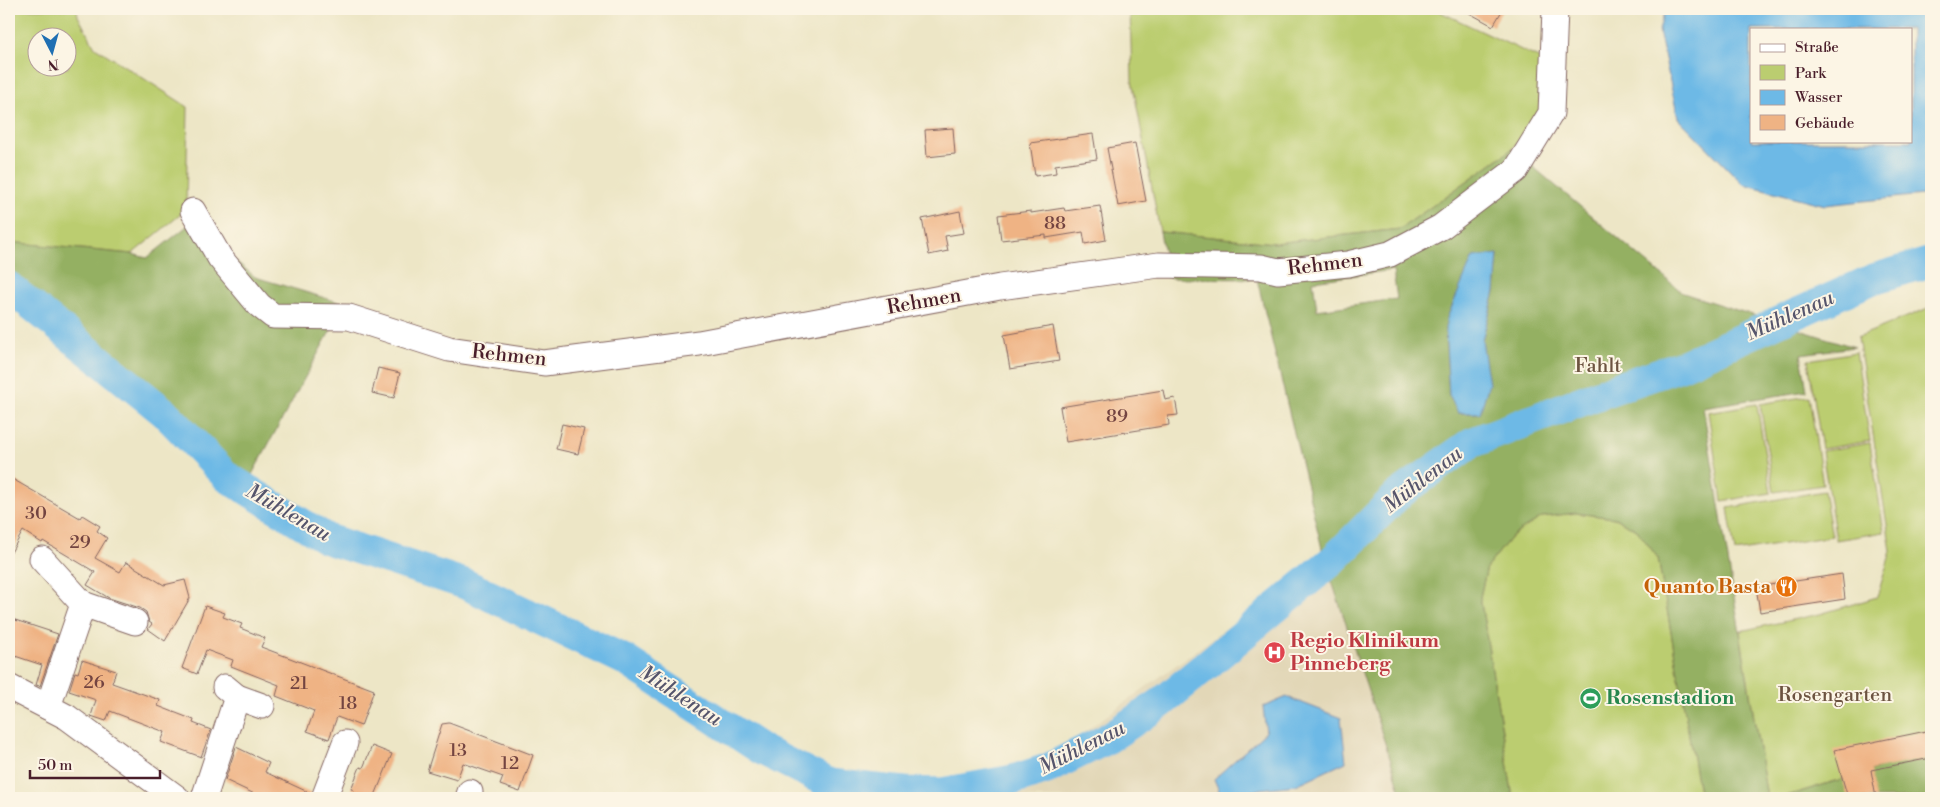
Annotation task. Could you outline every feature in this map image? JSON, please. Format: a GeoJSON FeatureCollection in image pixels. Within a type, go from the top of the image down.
{"type":"FeatureCollection","features":[{"type":"Feature","properties":{"kind":"street","name":"Rehmen"},"geometry":{"type":"LineString","coordinates":[[192,211],[220,258],[259,306],[273,316],[349,318],[449,349],[544,363],[699,343],[1000,287],[1159,265],[1261,267],[1278,271],[1348,264],[1390,254],[1441,227],[1516,170],[1551,113],[1555,9]]}},
{"type":"Feature","properties":{"kind":"street"},"geometry":{"type":"LineString","coordinates":[[42,559],[83,604],[135,622]]}},
{"type":"Feature","properties":{"kind":"street"},"geometry":{"type":"LineString","coordinates":[[48,707],[83,604]]}},
{"type":"Feature","properties":{"kind":"street"},"geometry":{"type":"LineString","coordinates":[[9,687],[67,717],[177,798]]}},
{"type":"Feature","properties":{"kind":"street"},"geometry":{"type":"LineString","coordinates":[[204,798],[231,692],[262,706]]}},
{"type":"Feature","properties":{"kind":"street"},"geometry":{"type":"LineString","coordinates":[[324,798],[345,743]]}},
{"type":"Feature","properties":{"kind":"shaded area","name":"Regio Klinikum Pinneberg"},"geometry":{"type":"Polygon","coordinates":[[[1324,557],[1403,798],[957,798],[956,783],[1061,749],[1324,557]]]}},
{"type":"Feature","properties":{"kind":"green space"},"geometry":{"type":"Polygon","coordinates":[[[9,9],[77,9],[78,16],[95,47],[188,107],[186,210],[132,254],[9,242],[9,9]]]}},
{"type":"Feature","properties":{"kind":"green space"},"geometry":{"type":"Polygon","coordinates":[[[1130,9],[1434,9],[1547,62],[1543,112],[1512,149],[1400,229],[1275,243],[1160,232],[1132,80],[1130,9]]]}},
{"type":"Feature","properties":{"kind":"green space","name":"Fahlt"},"geometry":{"type":"Polygon","coordinates":[[[1512,149],[1683,293],[1854,347],[1801,354],[1807,391],[1703,407],[1767,798],[1700,798],[1658,558],[1637,530],[1615,518],[1576,513],[1542,517],[1512,536],[1487,567],[1480,597],[1513,798],[1403,798],[1324,557],[1257,279],[1169,278],[1160,232],[1275,243],[1400,229],[1512,149]],[[1498,254],[1445,328],[1449,395],[1458,413],[1480,413],[1482,340],[1495,292],[1498,254]],[[1393,270],[1313,281],[1317,310],[1397,299],[1393,270]]]}},
{"type":"Feature","properties":{"kind":"green space"},"geometry":{"type":"Polygon","coordinates":[[[191,223],[255,277],[345,304],[249,480],[170,407],[9,276],[9,242],[132,254],[147,258],[191,223]]]}},
{"type":"Feature","properties":{"kind":"green space","name":"Rosengarten"},"geometry":{"type":"Polygon","coordinates":[[[1931,307],[1931,752],[1780,798],[1767,798],[1740,631],[1820,614],[1877,597],[1891,551],[1858,337],[1931,307]]]}},
{"type":"Feature","properties":{"kind":"green space"},"geometry":{"type":"Polygon","coordinates":[[[1856,352],[1870,441],[1822,449],[1808,360],[1856,352]]]}},
{"type":"Feature","properties":{"kind":"green space"},"geometry":{"type":"Polygon","coordinates":[[[1809,396],[1823,485],[1774,492],[1760,404],[1809,396]]]}},
{"type":"Feature","properties":{"kind":"green space"},"geometry":{"type":"Polygon","coordinates":[[[1757,404],[1771,493],[1722,501],[1708,412],[1757,404]]]}},
{"type":"Feature","properties":{"kind":"green space"},"geometry":{"type":"Polygon","coordinates":[[[1870,443],[1884,532],[1836,540],[1822,451],[1870,443]]]}},
{"type":"Feature","properties":{"kind":"green space"},"geometry":{"type":"Polygon","coordinates":[[[1824,491],[1832,536],[1735,552],[1728,508],[1824,491]]]}},
{"type":"Feature","properties":{"kind":"green space","name":"Rosenstadion"},"geometry":{"type":"Polygon","coordinates":[[[1576,513],[1615,518],[1637,530],[1658,558],[1700,798],[1513,798],[1480,597],[1487,567],[1512,536],[1542,517],[1576,513]]]}},
{"type":"Feature","properties":{"kind":"green space"},"geometry":{"type":"Polygon","coordinates":[[[1931,752],[1931,798],[1780,798],[1931,752]]]}},
{"type":"Feature","properties":{"kind":"water"},"geometry":{"type":"Polygon","coordinates":[[[1665,9],[1931,9],[1931,191],[1922,195],[1825,205],[1743,184],[1678,118],[1659,31],[1665,9]]]}},
{"type":"Feature","properties":{"kind":"water"},"geometry":{"type":"Polygon","coordinates":[[[1498,254],[1495,292],[1482,340],[1489,384],[1480,413],[1458,413],[1449,395],[1445,328],[1447,318],[1473,257],[1498,254]]]}},
{"type":"Feature","properties":{"kind":"water"},"geometry":{"type":"Polygon","coordinates":[[[1287,697],[1341,718],[1346,762],[1296,785],[1260,789],[1236,796],[1220,793],[1214,779],[1266,732],[1263,707],[1287,697]]]}},
{"type":"Feature","properties":{"kind":"building"},"geometry":{"type":"Polygon","coordinates":[[[1462,9],[1503,9],[1493,26],[1462,9]]]}},
{"type":"Feature","properties":{"kind":"building"},"geometry":{"type":"Polygon","coordinates":[[[953,128],[955,154],[927,157],[925,130],[953,128]]]}},
{"type":"Feature","properties":{"kind":"building"},"geometry":{"type":"Polygon","coordinates":[[[1093,134],[1097,159],[1055,165],[1056,173],[1035,176],[1030,143],[1093,134]]]}},
{"type":"Feature","properties":{"kind":"building"},"geometry":{"type":"Polygon","coordinates":[[[1135,143],[1146,201],[1118,206],[1107,148],[1135,143]]]}},
{"type":"Feature","properties":{"kind":"building"},"geometry":{"type":"Polygon","coordinates":[[[1100,206],[1106,240],[1085,244],[1083,232],[1046,238],[1046,235],[1001,240],[998,215],[1064,208],[1065,211],[1100,206]]]}},
{"type":"Feature","properties":{"kind":"building"},"geometry":{"type":"Polygon","coordinates":[[[960,211],[964,233],[945,236],[948,251],[929,255],[922,219],[960,211]]]}},
{"type":"Feature","properties":{"kind":"building"},"geometry":{"type":"Polygon","coordinates":[[[1053,326],[1059,361],[1010,369],[1004,335],[1053,326]]]}},
{"type":"Feature","properties":{"kind":"building"},"geometry":{"type":"Polygon","coordinates":[[[378,368],[400,373],[394,398],[372,393],[378,368]]]}},
{"type":"Feature","properties":{"kind":"building"},"geometry":{"type":"Polygon","coordinates":[[[1163,390],[1165,400],[1175,398],[1178,415],[1168,416],[1169,425],[1066,442],[1060,407],[1163,390]]]}},
{"type":"Feature","properties":{"kind":"building"},"geometry":{"type":"Polygon","coordinates":[[[562,424],[584,429],[578,454],[556,449],[562,424]]]}},
{"type":"Feature","properties":{"kind":"building"},"geometry":{"type":"Polygon","coordinates":[[[9,477],[80,518],[82,515],[100,526],[97,531],[107,538],[95,558],[120,572],[126,562],[164,585],[185,580],[190,598],[165,641],[148,629],[152,624],[149,622],[146,612],[140,608],[109,598],[87,585],[95,572],[43,541],[42,543],[23,531],[9,556],[9,477]]]}},
{"type":"Feature","properties":{"kind":"building"},"geometry":{"type":"Polygon","coordinates":[[[1842,574],[1845,599],[1760,612],[1756,587],[1842,574]]]}},
{"type":"Feature","properties":{"kind":"building"},"geometry":{"type":"Polygon","coordinates":[[[205,606],[225,613],[223,617],[242,624],[240,628],[265,638],[261,647],[374,690],[361,726],[337,717],[329,739],[307,731],[314,711],[276,696],[279,685],[231,666],[233,660],[206,650],[197,674],[182,668],[205,606]]]}},
{"type":"Feature","properties":{"kind":"building"},"geometry":{"type":"Polygon","coordinates":[[[9,618],[58,634],[40,686],[36,685],[42,665],[9,654],[9,618]]]}},
{"type":"Feature","properties":{"kind":"building"},"geometry":{"type":"Polygon","coordinates":[[[82,660],[116,671],[112,683],[160,700],[158,706],[194,720],[193,723],[211,730],[201,757],[161,742],[165,732],[110,711],[106,721],[91,716],[96,700],[69,691],[75,672],[78,673],[82,660]]]}},
{"type":"Feature","properties":{"kind":"building"},"geometry":{"type":"Polygon","coordinates":[[[449,723],[533,755],[520,792],[500,785],[503,777],[463,763],[457,780],[427,771],[442,724],[449,723]]]}},
{"type":"Feature","properties":{"kind":"building"},"geometry":{"type":"Polygon","coordinates":[[[1931,730],[1931,758],[1871,770],[1876,798],[1848,798],[1834,750],[1931,730]]]}},
{"type":"Feature","properties":{"kind":"building"},"geometry":{"type":"Polygon","coordinates":[[[372,746],[392,754],[374,798],[351,798],[354,790],[351,789],[360,767],[363,768],[372,746]]]}},
{"type":"Feature","properties":{"kind":"building"},"geometry":{"type":"Polygon","coordinates":[[[236,747],[269,763],[265,772],[310,793],[310,798],[263,798],[225,780],[236,747]]]}},
{"type":"Feature","properties":{"kind":"waterway","name":"Mühlenau"},"geometry":{"type":"LineString","coordinates":[[9,287],[165,413],[227,477],[327,539],[465,584],[625,660],[762,750],[830,784],[905,792],[942,793],[1013,780],[1047,769],[1107,739],[1161,703],[1333,560],[1398,495],[1471,443],[1616,388],[1683,365],[1873,279],[1931,262]]}},
{"type":"Feature","properties":{"kind":"place","name":"Quanto Basta"},"geometry":{"type":"Point","coordinates":[1787,587]}},
{"type":"Feature","properties":{"kind":"place","name":"Regio Klinikum Pinneberg"},"geometry":{"type":"Point","coordinates":[1274,653]}},
{"type":"Feature","properties":{"kind":"place","name":"Rosenstadion"},"geometry":{"type":"Point","coordinates":[1590,698]}}]}
